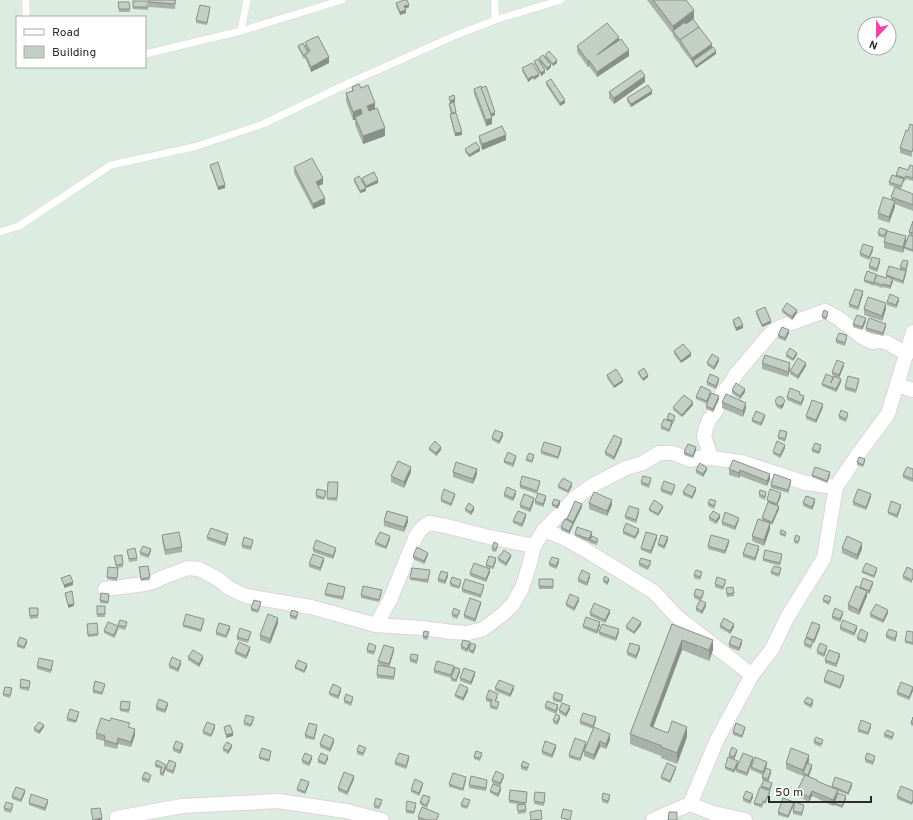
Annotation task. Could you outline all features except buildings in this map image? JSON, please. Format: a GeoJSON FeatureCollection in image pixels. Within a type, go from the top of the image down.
{"type":"FeatureCollection","features":[{"type":"Feature","properties":{"kind":"street"},"geometry":{"type":"LineString","coordinates":[[711,458],[704,436],[709,420],[716,411],[722,393],[731,383],[736,374],[772,332],[780,327],[825,311],[836,317],[862,337],[872,342],[888,343],[907,354]]}},
{"type":"Feature","properties":{"kind":"street"},"geometry":{"type":"LineString","coordinates":[[653,820],[690,804],[717,740],[752,676],[772,650],[788,616],[824,558],[836,487],[888,414],[913,332]]}},
{"type":"Feature","properties":{"kind":"street"},"geometry":{"type":"LineString","coordinates":[[897,385],[913,390]]}},
{"type":"Feature","properties":{"kind":"street"},"geometry":{"type":"LineString","coordinates":[[104,589],[145,584],[188,568],[199,568],[218,579],[229,588],[246,596],[310,607],[376,625],[468,633],[483,629],[503,614],[513,604],[522,588],[534,546],[544,530],[574,499],[593,485],[626,468],[643,463],[659,453],[673,453],[691,460],[702,457],[742,462],[806,483],[836,487]]}},
{"type":"Feature","properties":{"kind":"street"},"geometry":{"type":"LineString","coordinates":[[376,625],[390,600],[416,536],[428,523],[534,546]]}},
{"type":"Feature","properties":{"kind":"street"},"geometry":{"type":"LineString","coordinates":[[544,530],[564,538],[584,549],[654,592],[676,616],[752,676]]}},
{"type":"Feature","properties":{"kind":"street"},"geometry":{"type":"LineString","coordinates":[[115,819],[182,806],[278,802],[382,820]]}},
{"type":"Feature","properties":{"kind":"street"},"geometry":{"type":"LineString","coordinates":[[690,804],[713,813],[745,820]]}},
{"type":"Feature","properties":{"kind":"lane"},"geometry":{"type":"LineString","coordinates":[[26,0],[26,16]]}},
{"type":"Feature","properties":{"kind":"lane"},"geometry":{"type":"LineString","coordinates":[[241,31],[247,0]]}},
{"type":"Feature","properties":{"kind":"lane"},"geometry":{"type":"LineString","coordinates":[[146,54],[241,31],[342,0]]}},
{"type":"Feature","properties":{"kind":"lane"},"geometry":{"type":"LineString","coordinates":[[494,0],[495,20]]}},
{"type":"Feature","properties":{"kind":"lane"},"geometry":{"type":"LineString","coordinates":[[0,232],[19,226],[111,165],[194,147],[263,124],[454,36],[495,20],[561,0]]}}]}
